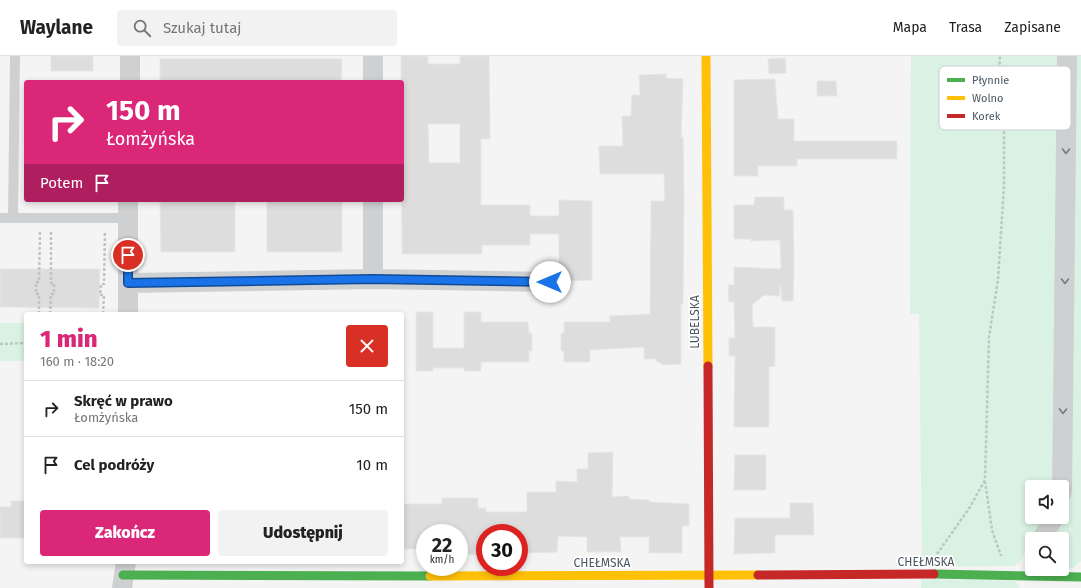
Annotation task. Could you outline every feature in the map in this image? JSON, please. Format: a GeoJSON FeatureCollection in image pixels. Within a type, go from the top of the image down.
{"type":"FeatureCollection","features":[{"type":"Feature","properties":{"kind":"street"},"geometry":{"type":"LineString","coordinates":[[130,56],[130,80]]}},
{"type":"Feature","properties":{"kind":"street"},"geometry":{"type":"LineString","coordinates":[[372,56],[373,80]]}},
{"type":"Feature","properties":{"kind":"street","name":"LUBELSKA"},"geometry":{"type":"LineString","coordinates":[[706,56],[709,588]]}},
{"type":"Feature","properties":{"kind":"street"},"geometry":{"type":"LineString","coordinates":[[1067,56],[1067,66]]}},
{"type":"Feature","properties":{"kind":"street"},"geometry":{"type":"LineString","coordinates":[[1062,480],[1066,130]]}},
{"type":"Feature","properties":{"kind":"street"},"geometry":{"type":"LineString","coordinates":[[372,279],[373,202]]}},
{"type":"Feature","properties":{"kind":"street"},"geometry":{"type":"LineString","coordinates":[[128,209],[128,312]]}},
{"type":"Feature","properties":{"kind":"street"},"geometry":{"type":"LineString","coordinates":[[128,283],[372,279],[550,282]]}},
{"type":"Feature","properties":{"kind":"street","name":"CHEŁMSKA"},"geometry":{"type":"LineString","coordinates":[[124,575],[922,574],[1081,577]]}},
{"type":"Feature","properties":{"kind":"lane"},"geometry":{"type":"LineString","coordinates":[[13,218],[15,56]]}},
{"type":"Feature","properties":{"kind":"lane"},"geometry":{"type":"LineString","coordinates":[[0,218],[52,218],[128,209]]}},
{"type":"Feature","properties":{"kind":"path"},"geometry":{"type":"LineString","coordinates":[[999,66],[1000,56]]}},
{"type":"Feature","properties":{"kind":"path"},"geometry":{"type":"LineString","coordinates":[[1004,130],[1004,186],[998,280],[989,337],[985,480],[992,530],[1008,575]]}},
{"type":"Feature","properties":{"kind":"path"},"geometry":{"type":"LineString","coordinates":[[39,312],[39,294],[36,294],[36,282],[39,282],[40,218]]}},
{"type":"Feature","properties":{"kind":"path"},"geometry":{"type":"LineString","coordinates":[[50,312],[50,294],[54,294],[54,283],[51,283],[52,218]]}},
{"type":"Feature","properties":{"kind":"path"},"geometry":{"type":"LineString","coordinates":[[103,312],[104,295],[100,295],[101,284],[104,284],[105,226]]}},
{"type":"Feature","properties":{"kind":"path"},"geometry":{"type":"LineString","coordinates":[[0,344],[24,343]]}},
{"type":"Feature","properties":{"kind":"path"},"geometry":{"type":"LineString","coordinates":[[922,574],[970,507],[985,480]]}},
{"type":"Feature","properties":{"kind":"green space"},"geometry":{"type":"Polygon","coordinates":[[[911,56],[1060,56],[1060,66],[939,66],[939,130],[1059,130],[1053,480],[1025,480],[1025,524],[1040,524],[1036,532],[1025,532],[1025,552],[1019,563],[1013,566],[922,567],[919,314],[910,314],[911,56]]]}},
{"type":"Feature","properties":{"kind":"green space"},"geometry":{"type":"Polygon","coordinates":[[[1073,56],[1081,56],[1081,561],[1073,568],[1069,568],[1069,532],[1054,532],[1058,524],[1069,524],[1068,480],[1073,56]]]}},
{"type":"Feature","properties":{"kind":"green space"},"geometry":{"type":"Polygon","coordinates":[[[0,323],[24,323],[24,361],[0,361],[0,323]]]}},
{"type":"Feature","properties":{"kind":"green space"},"geometry":{"type":"Polygon","coordinates":[[[921,579],[1015,581],[1020,588],[921,588],[921,579]]]}},
{"type":"Feature","properties":{"kind":"building"},"geometry":{"type":"Polygon","coordinates":[[[51,56],[93,56],[93,71],[51,71],[51,56]]]}},
{"type":"Feature","properties":{"kind":"building"},"geometry":{"type":"Polygon","coordinates":[[[401,56],[428,56],[428,64],[460,64],[460,56],[489,56],[490,139],[481,139],[481,205],[530,205],[530,216],[559,216],[559,200],[592,201],[592,280],[561,281],[559,275],[559,234],[530,234],[530,245],[482,245],[482,254],[402,254],[402,202],[404,202],[404,80],[401,80],[401,56]],[[428,124],[429,163],[460,163],[460,124],[428,124]]]}},
{"type":"Feature","properties":{"kind":"building"},"geometry":{"type":"Polygon","coordinates":[[[785,58],[786,73],[769,74],[768,59],[785,58]]]}},
{"type":"Feature","properties":{"kind":"building"},"geometry":{"type":"Polygon","coordinates":[[[160,59],[342,59],[341,80],[160,80],[160,59]]]}},
{"type":"Feature","properties":{"kind":"building"},"geometry":{"type":"Polygon","coordinates":[[[666,74],[666,78],[683,79],[681,137],[683,137],[684,201],[681,364],[664,365],[656,361],[656,359],[644,359],[644,347],[590,350],[590,362],[564,362],[564,351],[561,351],[561,333],[564,333],[564,322],[610,322],[610,316],[650,314],[651,201],[665,201],[664,174],[600,174],[599,146],[623,146],[622,116],[631,116],[632,95],[640,95],[639,75],[666,74]]]}},
{"type":"Feature","properties":{"kind":"building"},"geometry":{"type":"Polygon","coordinates":[[[775,79],[778,119],[794,119],[794,141],[897,141],[897,159],[797,159],[797,166],[758,166],[758,176],[734,176],[734,80],[775,79]]]}},
{"type":"Feature","properties":{"kind":"building"},"geometry":{"type":"Polygon","coordinates":[[[817,81],[836,81],[837,96],[817,96],[817,81]]]}},
{"type":"Feature","properties":{"kind":"building"},"geometry":{"type":"Polygon","coordinates":[[[755,197],[784,197],[784,210],[793,210],[793,301],[782,301],[780,285],[780,296],[764,295],[752,305],[753,327],[775,327],[775,366],[769,367],[769,427],[734,427],[735,356],[729,356],[729,338],[735,338],[734,302],[729,302],[728,285],[734,285],[734,267],[781,269],[780,240],[751,241],[751,239],[734,239],[734,205],[754,205],[755,197]]]}},
{"type":"Feature","properties":{"kind":"building"},"geometry":{"type":"Polygon","coordinates":[[[160,202],[235,202],[235,252],[161,252],[160,202]]]}},
{"type":"Feature","properties":{"kind":"building"},"geometry":{"type":"Polygon","coordinates":[[[267,202],[342,202],[342,252],[267,252],[267,202]]]}},
{"type":"Feature","properties":{"kind":"building"},"geometry":{"type":"Polygon","coordinates":[[[0,269],[100,269],[99,308],[0,307],[0,269]]]}},
{"type":"Feature","properties":{"kind":"building"},"geometry":{"type":"Polygon","coordinates":[[[416,312],[433,312],[433,348],[464,348],[464,312],[481,312],[481,322],[528,322],[529,333],[532,333],[532,351],[529,351],[529,362],[481,362],[481,371],[464,371],[464,368],[433,368],[433,371],[416,371],[416,312]]]}},
{"type":"Feature","properties":{"kind":"building"},"geometry":{"type":"Polygon","coordinates":[[[613,452],[612,497],[629,496],[629,499],[649,500],[649,502],[689,504],[689,526],[682,526],[682,553],[649,553],[649,537],[620,537],[621,552],[587,552],[587,537],[558,536],[557,552],[528,553],[528,524],[476,524],[476,554],[468,555],[468,524],[416,524],[416,549],[404,549],[404,504],[442,504],[442,498],[478,498],[478,508],[486,508],[486,512],[527,512],[527,492],[556,492],[556,481],[577,482],[577,469],[588,469],[588,453],[613,452]]]}},
{"type":"Feature","properties":{"kind":"building"},"geometry":{"type":"Polygon","coordinates":[[[735,455],[766,455],[766,490],[734,490],[735,455]]]}},
{"type":"Feature","properties":{"kind":"building"},"geometry":{"type":"Polygon","coordinates":[[[11,501],[24,501],[24,538],[0,538],[0,507],[11,507],[11,501]]]}},
{"type":"Feature","properties":{"kind":"building"},"geometry":{"type":"Polygon","coordinates":[[[790,503],[813,503],[814,535],[775,535],[775,553],[734,554],[735,518],[790,518],[790,503]]]}},
{"type":"Feature","properties":{"kind":"traffic: fast"},"geometry":{"type":"LineString","coordinates":[[934,574],[1081,577]]}},
{"type":"Feature","properties":{"kind":"traffic: fast"},"geometry":{"type":"LineString","coordinates":[[123,575],[416,576]]}},
{"type":"Feature","properties":{"kind":"traffic: slow"},"geometry":{"type":"LineString","coordinates":[[706,56],[708,366]]}},
{"type":"Feature","properties":{"kind":"traffic: slow"},"geometry":{"type":"LineString","coordinates":[[468,576],[758,575]]}},
{"type":"Feature","properties":{"kind":"traffic: jam"},"geometry":{"type":"LineString","coordinates":[[708,366],[709,588]]}},
{"type":"Feature","properties":{"kind":"traffic: jam"},"geometry":{"type":"LineString","coordinates":[[758,575],[934,574]]}},
{"type":"Feature","properties":{"kind":"route"},"geometry":{"type":"LineString","coordinates":[[128,255],[128,283],[372,279],[550,282]]}}]}
